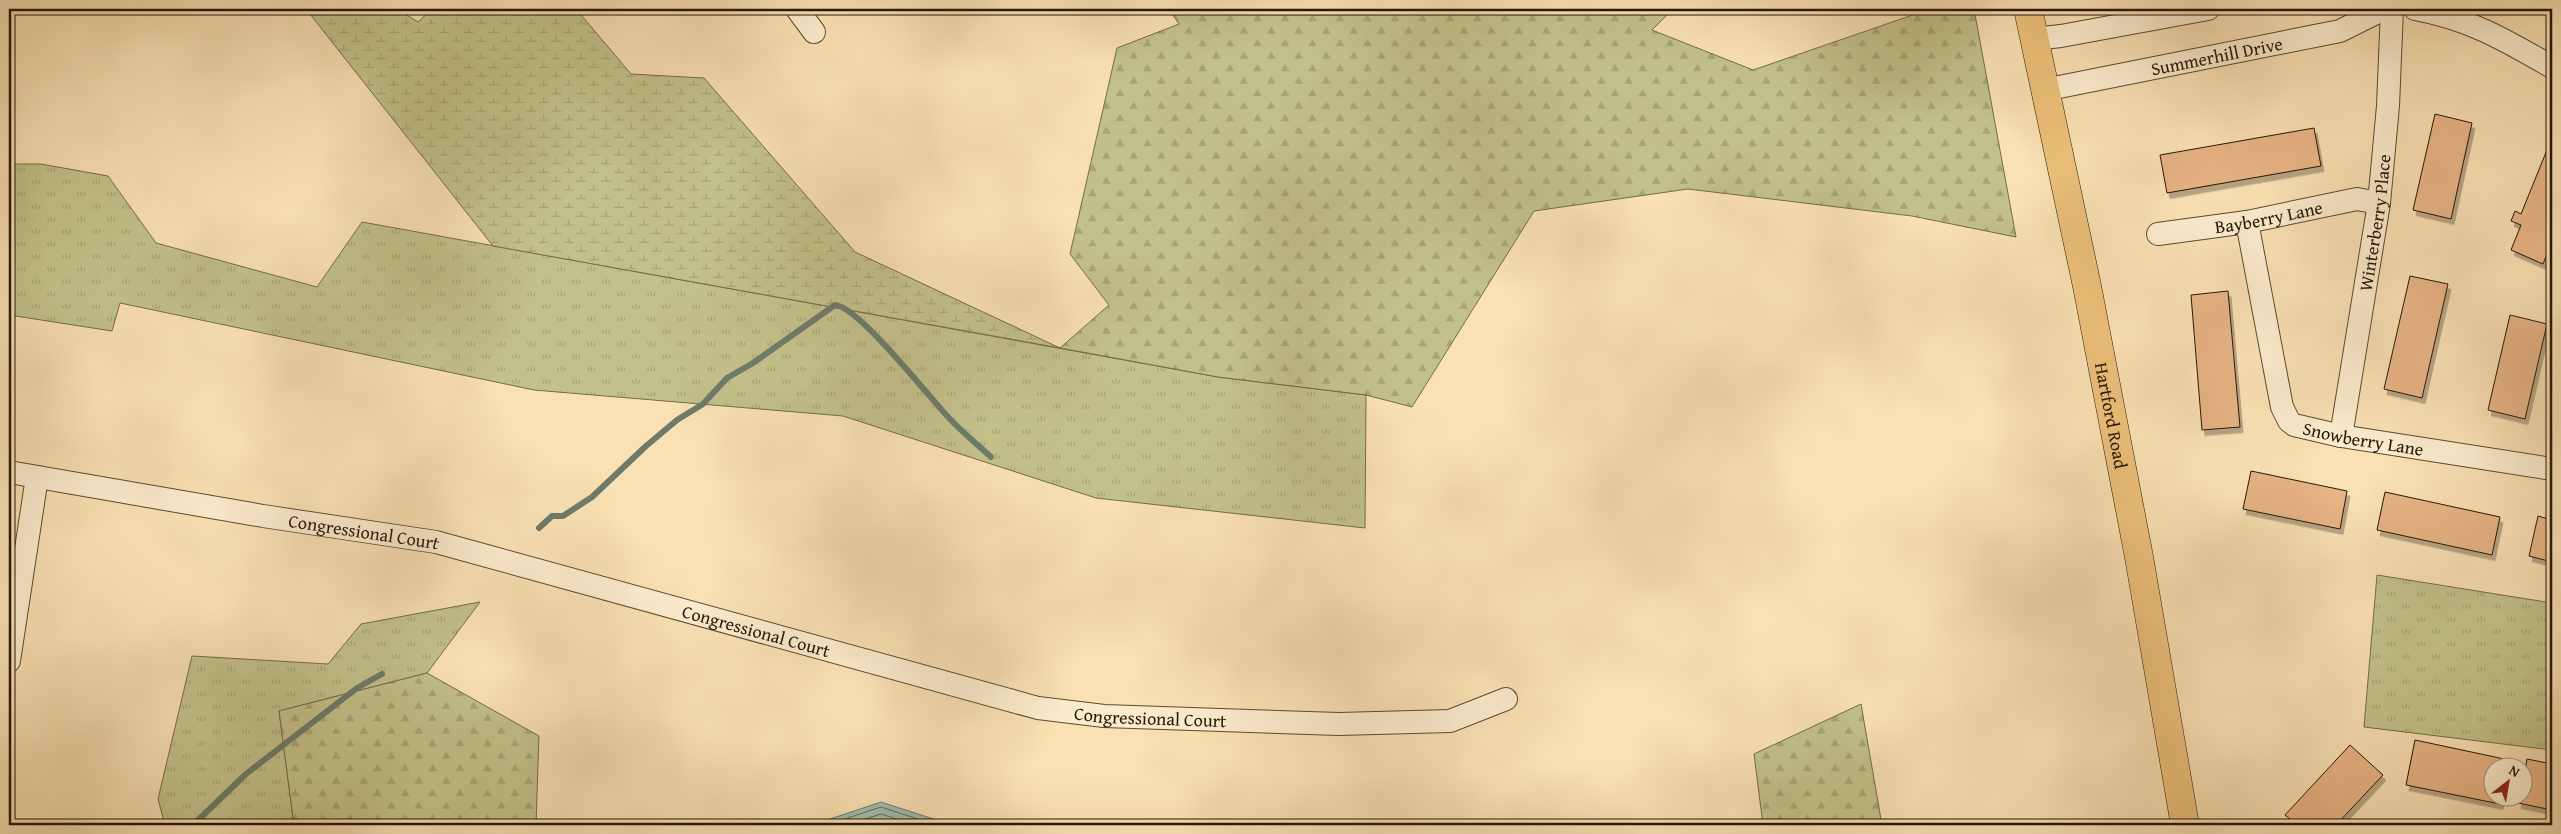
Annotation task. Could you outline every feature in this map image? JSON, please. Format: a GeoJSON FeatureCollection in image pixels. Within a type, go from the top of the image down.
{"type":"FeatureCollection","features":[{"type":"Feature","properties":{"kind":"main road","name":"Hartford Road"},"geometry":{"type":"LineString","coordinates":[[2028,9],[2087,286],[2139,557],[2185,825]]}},
{"type":"Feature","properties":{"kind":"street"},"geometry":{"type":"LineString","coordinates":[[797,9],[814,32]]}},
{"type":"Feature","properties":{"kind":"street"},"geometry":{"type":"LineString","coordinates":[[2033,39],[2061,36],[2208,9]]}},
{"type":"Feature","properties":{"kind":"street","name":"Summerhill Drive"},"geometry":{"type":"LineString","coordinates":[[2044,90],[2340,31],[2384,9]]}},
{"type":"Feature","properties":{"kind":"street","name":"Winterberry Place"},"geometry":{"type":"LineString","coordinates":[[2341,436],[2380,203],[2388,106],[2392,9]]}},
{"type":"Feature","properties":{"kind":"street"},"geometry":{"type":"LineString","coordinates":[[2414,9],[2444,14],[2466,21],[2552,67]]}},
{"type":"Feature","properties":{"kind":"street","name":"Bayberry Lane"},"geometry":{"type":"LineString","coordinates":[[2158,234],[2247,222],[2357,199],[2380,203]]}},
{"type":"Feature","properties":{"kind":"street","name":"Snowberry Lane"},"geometry":{"type":"LineString","coordinates":[[2247,222],[2285,414],[2294,425],[2341,436],[2552,468]]}},
{"type":"Feature","properties":{"kind":"street","name":"Congressional Court"},"geometry":{"type":"LineString","coordinates":[[9,472],[263,516],[436,542],[1038,708],[1104,716],[1339,724],[1450,721],[1506,699]]}},
{"type":"Feature","properties":{"kind":"street"},"geometry":{"type":"LineString","coordinates":[[9,661],[37,477]]}},
{"type":"Feature","properties":{"kind":"green space"},"geometry":{"type":"Polygon","coordinates":[[[306,9],[397,9],[418,22],[432,9],[576,9],[631,74],[704,78],[855,252],[1060,348],[493,246],[306,9]]]}},
{"type":"Feature","properties":{"kind":"green space"},"geometry":{"type":"Polygon","coordinates":[[[1169,9],[1673,9],[1652,30],[1753,70],[1930,9],[1974,9],[2016,237],[1912,216],[1688,189],[1534,211],[1412,407],[1366,395],[1218,377],[1060,348],[1109,305],[1070,254],[1117,48],[1179,24],[1169,9]]]}},
{"type":"Feature","properties":{"kind":"green space"},"geometry":{"type":"Polygon","coordinates":[[[9,164],[41,164],[108,176],[156,243],[317,287],[362,222],[1218,377],[1366,395],[1365,528],[1096,498],[843,416],[534,390],[120,303],[112,331],[9,315],[9,164]]]}},
{"type":"Feature","properties":{"kind":"green space"},"geometry":{"type":"Polygon","coordinates":[[[2377,575],[2552,603],[2552,750],[2364,727],[2377,575]]]}},
{"type":"Feature","properties":{"kind":"green space"},"geometry":{"type":"Polygon","coordinates":[[[480,602],[427,673],[279,711],[294,825],[165,825],[158,799],[192,656],[328,664],[361,624],[480,602]]]}},
{"type":"Feature","properties":{"kind":"green space"},"geometry":{"type":"Polygon","coordinates":[[[427,673],[539,736],[536,825],[294,825],[279,711],[427,673]]]}},
{"type":"Feature","properties":{"kind":"green space"},"geometry":{"type":"Polygon","coordinates":[[[1861,704],[1882,825],[1763,825],[1754,754],[1861,704]]]}},
{"type":"Feature","properties":{"kind":"water"},"geometry":{"type":"Polygon","coordinates":[[[881,802],[952,825],[818,825],[818,823],[881,802]]]}},
{"type":"Feature","properties":{"kind":"building"},"geometry":{"type":"Polygon","coordinates":[[[2435,114],[2472,123],[2451,219],[2413,210],[2435,114]]]}},
{"type":"Feature","properties":{"kind":"building"},"geometry":{"type":"Polygon","coordinates":[[[2314,128],[2321,166],[2167,193],[2160,155],[2314,128]]]}},
{"type":"Feature","properties":{"kind":"building"},"geometry":{"type":"Polygon","coordinates":[[[2551,140],[2552,242],[2543,264],[2511,250],[2521,225],[2511,221],[2515,211],[2521,214],[2551,140]]]}},
{"type":"Feature","properties":{"kind":"building"},"geometry":{"type":"Polygon","coordinates":[[[2410,276],[2448,284],[2422,398],[2384,389],[2410,276]]]}},
{"type":"Feature","properties":{"kind":"building"},"geometry":{"type":"Polygon","coordinates":[[[2228,291],[2240,427],[2202,430],[2191,295],[2228,291]]]}},
{"type":"Feature","properties":{"kind":"building"},"geometry":{"type":"Polygon","coordinates":[[[2510,315],[2547,324],[2525,419],[2488,410],[2510,315]]]}},
{"type":"Feature","properties":{"kind":"building"},"geometry":{"type":"Polygon","coordinates":[[[2251,471],[2347,491],[2340,529],[2243,509],[2251,471]]]}},
{"type":"Feature","properties":{"kind":"building"},"geometry":{"type":"Polygon","coordinates":[[[2385,492],[2500,517],[2492,555],[2377,530],[2385,492]]]}},
{"type":"Feature","properties":{"kind":"building"},"geometry":{"type":"Polygon","coordinates":[[[2538,516],[2552,520],[2552,562],[2529,556],[2538,516]]]}},
{"type":"Feature","properties":{"kind":"building"},"geometry":{"type":"Polygon","coordinates":[[[2415,740],[2490,756],[2484,756],[2484,801],[2406,785],[2415,740]]]}},
{"type":"Feature","properties":{"kind":"building"},"geometry":{"type":"Polygon","coordinates":[[[2350,745],[2383,775],[2336,825],[2297,825],[2285,815],[2350,745]]]}},
{"type":"Feature","properties":{"kind":"building"},"geometry":{"type":"Polygon","coordinates":[[[2534,760],[2552,764],[2552,810],[2533,806],[2534,760]]]}},
{"type":"Feature","properties":{"kind":"waterway"},"geometry":{"type":"LineString","coordinates":[[539,528],[552,516],[563,516],[592,497],[646,446],[677,420],[703,404],[727,378],[753,363],[835,305],[846,309],[860,320],[893,354],[949,418],[991,457]]}},
{"type":"Feature","properties":{"kind":"waterway"},"geometry":{"type":"LineString","coordinates":[[193,825],[246,774],[357,688],[382,674]]}}]}
